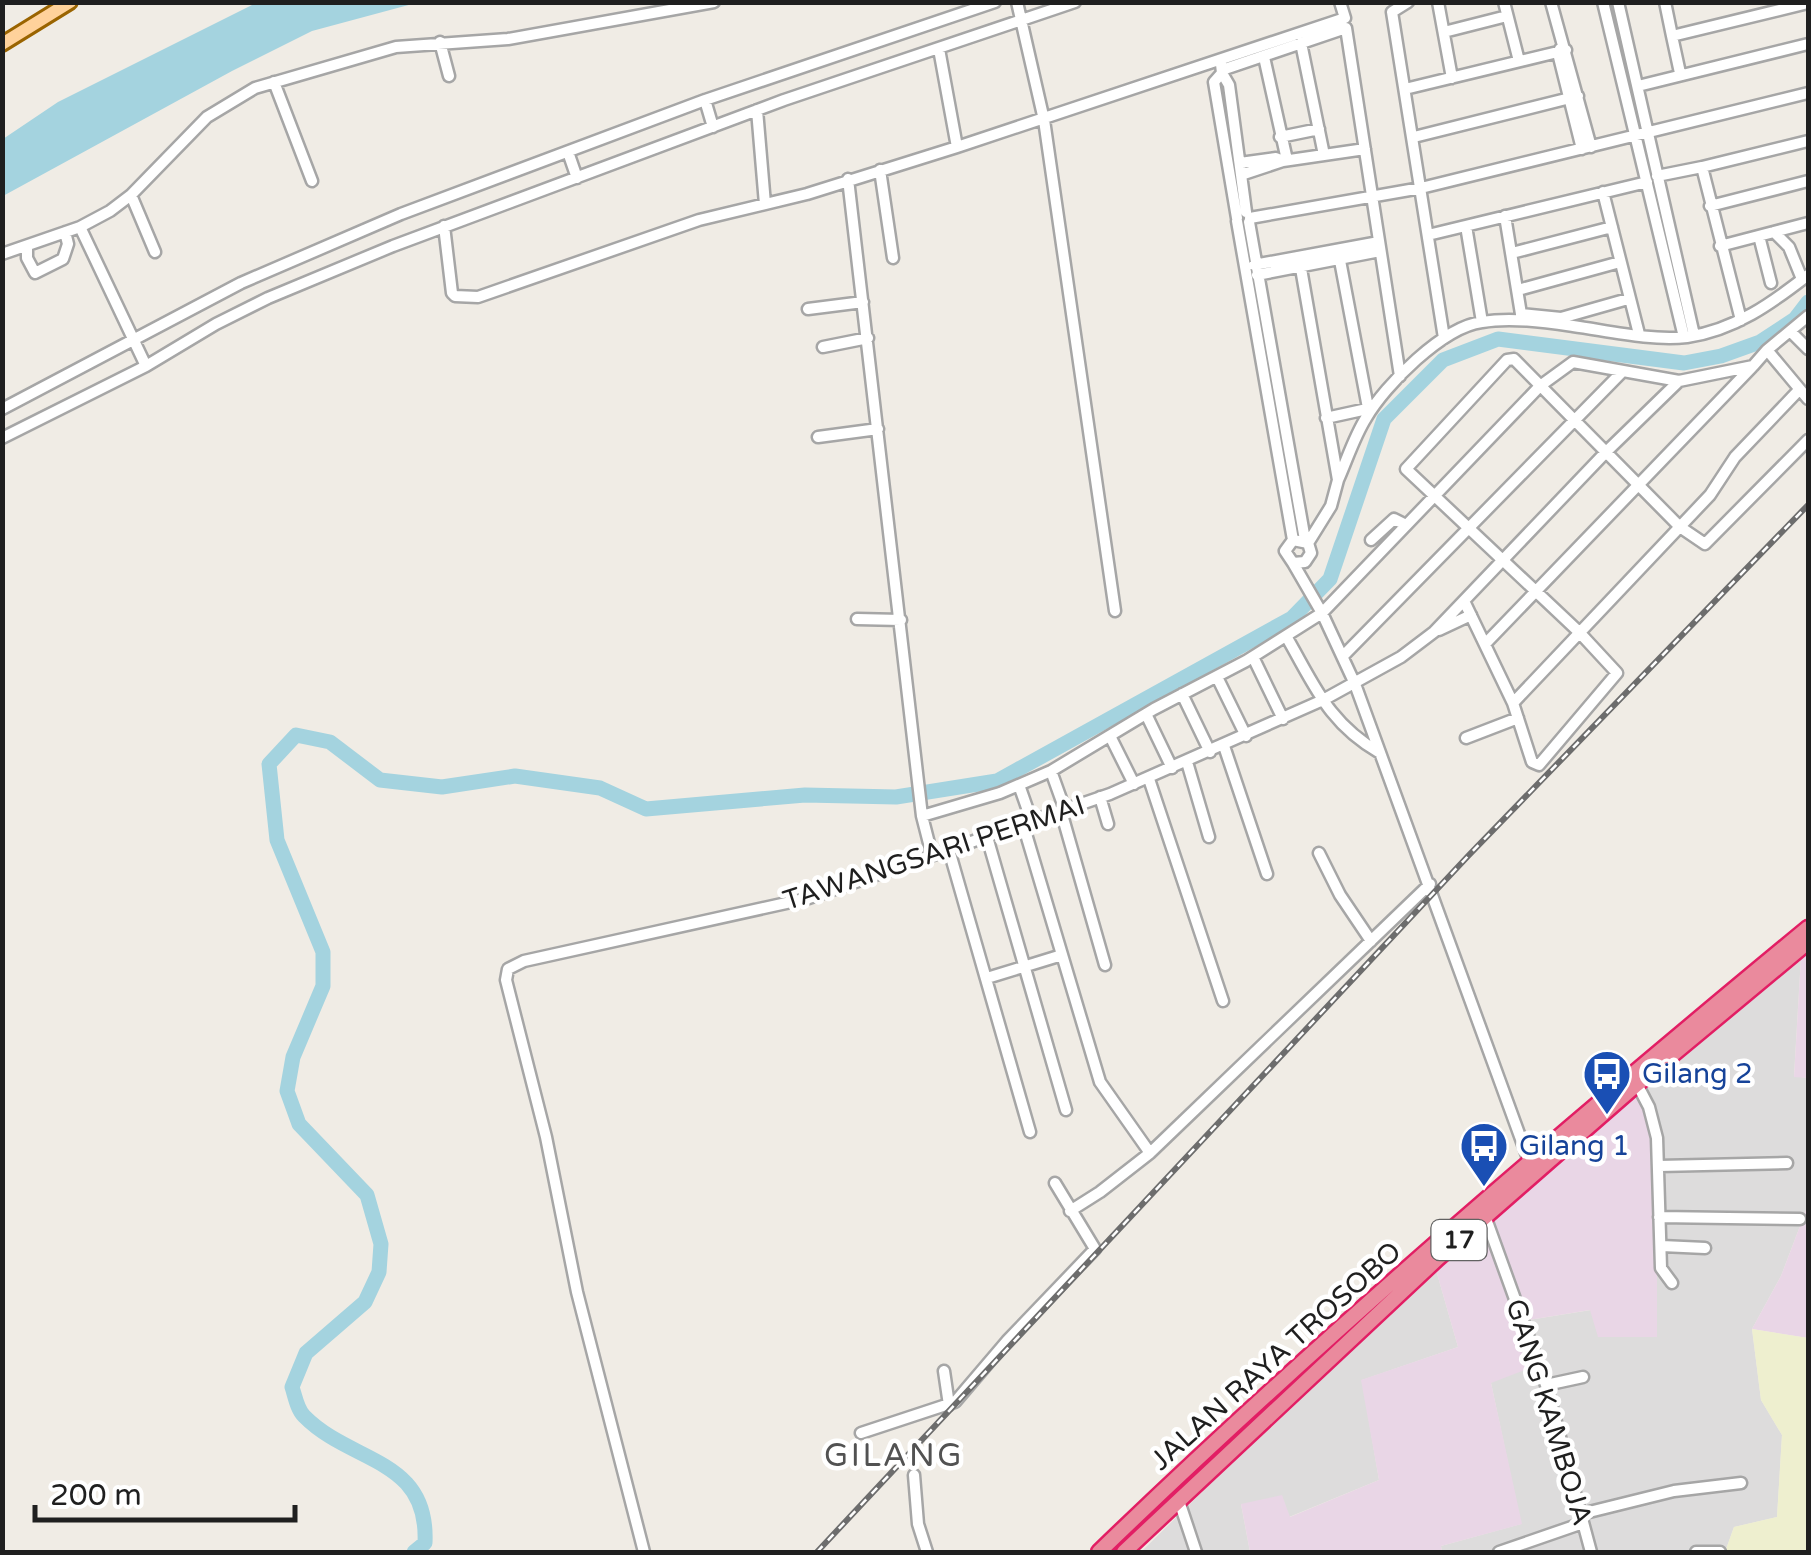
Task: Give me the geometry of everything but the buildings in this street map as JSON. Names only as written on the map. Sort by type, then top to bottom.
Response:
[{"type":"highway","name":"JALAN RAYA TROSOBO","points":[[1099,1552],[1529,1161],[1808,928]]},
{"type":"highway","name":"JALAN RAYA TROSOBO","points":[[1124,1552],[1486,1216],[1808,942]]},
{"type":"highway","points":[[1206,1452],[1220,1463]]},
{"type":"highway","points":[[1190,1467],[1204,1479]]},
{"type":"main road","points":[[2,44],[70,2]]},
{"type":"street","points":[[2,254],[80,227],[132,195],[207,117],[244,92],[384,49],[508,39],[714,2]]},
{"type":"street","points":[[18,429],[6,409],[241,283],[385,223],[706,101],[995,2]]},
{"type":"street","points":[[1017,2],[1044,120],[1115,611]]},
{"type":"street","points":[[2,438],[268,298],[392,244],[783,98],[1074,2]]},
{"type":"street","points":[[1260,330],[1256,270],[1223,144],[1214,82],[1222,68],[1345,18],[1340,2]]},
{"type":"street","points":[[1408,2],[1392,12],[1444,338]]},
{"type":"street","points":[[1438,2],[1452,78]]},
{"type":"street","points":[[1504,2],[1519,61]]},
{"type":"street","points":[[1551,2],[1587,148]]},
{"type":"street","points":[[1603,2],[1642,135],[1689,336]]},
{"type":"street","points":[[1618,2],[1638,86],[1642,135]]},
{"type":"street","points":[[1665,2],[1680,73]]},
{"type":"street","points":[[1672,36],[1808,4]]},
{"type":"street","points":[[1444,32],[1507,16]]},
{"type":"street","points":[[444,226],[452,293],[478,297],[699,220],[848,180],[1346,28],[1400,376]]},
{"type":"street","points":[[440,42],[449,76]]},
{"type":"street","points":[[1301,43],[1324,155]]},
{"type":"street","points":[[1638,86],[1808,44]]},
{"type":"street","points":[[857,49],[862,71]]},
{"type":"street","points":[[939,49],[957,147]]},
{"type":"street","points":[[1405,89],[1562,50]]},
{"type":"street","points":[[1264,56],[1285,160]]},
{"type":"street","points":[[1222,68],[1229,85],[1238,142],[1244,218],[1278,433],[1309,558],[1305,583]]},
{"type":"street","points":[[778,76],[783,98]]},
{"type":"street","points":[[274,82],[312,180]]},
{"type":"street","points":[[1244,218],[1421,188],[1808,94]]},
{"type":"street","points":[[1414,137],[1574,97]]},
{"type":"street","points":[[706,101],[713,124]]},
{"type":"street","points":[[757,110],[765,204]]},
{"type":"street","points":[[1280,136],[1318,129]]},
{"type":"street","points":[[1223,144],[1238,142]]},
{"type":"street","points":[[1428,235],[1808,142]]},
{"type":"street","points":[[1241,168],[1365,149]]},
{"type":"street","points":[[568,153],[576,175]]},
{"type":"street","points":[[1702,167],[1741,320]]},
{"type":"street","points":[[880,170],[893,258]]},
{"type":"street","points":[[848,180],[921,813],[932,855]]},
{"type":"street","points":[[1710,206],[1808,182]]},
{"type":"street","points":[[1603,192],[1639,334]]},
{"type":"street","points":[[132,195],[155,252]]},
{"type":"street","points":[[1506,216],[1522,314],[1556,318],[1628,299]]},
{"type":"street","points":[[385,223],[392,244]]},
{"type":"street","points":[[1720,246],[1802,225]]},
{"type":"street","points":[[1789,247],[1802,225]]},
{"type":"street","points":[[1466,226],[1482,322]]},
{"type":"street","points":[[80,227],[144,363]]},
{"type":"street","points":[[1512,253],[1612,227]]},
{"type":"street","points":[[28,246],[31,268],[36,273],[44,271],[63,259],[68,244],[65,232]]},
{"type":"street","points":[[1529,1161],[1355,684],[1320,610],[1285,552],[1302,541],[1331,506],[1368,411],[1400,376],[1444,338],[1482,322],[1689,336],[1741,320],[1780,298],[1806,277],[1789,247],[1774,232]]},
{"type":"street","points":[[1760,236],[1771,283]]},
{"type":"street","points":[[1256,270],[1380,247]]},
{"type":"street","points":[[1340,254],[1368,411]]},
{"type":"street","points":[[1300,262],[1338,480]]},
{"type":"street","points":[[1518,290],[1620,262]]},
{"type":"street","points":[[808,310],[863,302]]},
{"type":"street","points":[[1486,643],[1766,350],[1808,316]]},
{"type":"street","points":[[1791,332],[1808,349]]},
{"type":"street","points":[[823,347],[868,338]]},
{"type":"street","points":[[1512,703],[1710,495],[1735,458],[1804,394],[1766,350]]},
{"type":"street","points":[[1464,601],[1512,703],[1532,762],[1539,765],[1617,676],[1578,632],[1407,470],[1504,362],[1514,359],[1680,527],[1709,544],[1808,440]]},
{"type":"street","points":[[921,813],[1019,785],[1052,771],[1286,636],[1320,610],[1540,386],[1570,362],[1678,381],[1753,366]]},
{"type":"street","points":[[1343,656],[1621,373]]},
{"type":"street","points":[[1434,632],[1678,381]]},
{"type":"street","points":[[62,382],[72,402]]},
{"type":"street","points":[[1326,418],[1368,411]]},
{"type":"street","points":[[818,437],[878,429]]},
{"type":"street","points":[[1371,540],[1394,519],[1406,525]]},
{"type":"street","points":[[1293,563],[1309,558]]},
{"type":"street","points":[[1434,632],[1472,614]]},
{"type":"street","points":[[857,619],[901,620]]},
{"type":"street","name":"TAWANGSARI PERMAI","points":[[644,1552],[578,1292],[546,1137],[506,980],[508,968],[524,961],[809,898],[1100,797],[1324,700],[1434,632]]},
{"type":"street","points":[[1286,636],[1346,731],[1381,754]]},
{"type":"street","points":[[1252,657],[1283,719]]},
{"type":"street","points":[[1216,676],[1246,736]]},
{"type":"street","points":[[1182,694],[1210,752]]},
{"type":"street","points":[[1146,714],[1172,768]]},
{"type":"street","points":[[1466,738],[1518,718]]},
{"type":"street","points":[[1110,736],[1134,784]]},
{"type":"street","points":[[1224,746],[1267,874]]},
{"type":"street","points":[[1188,762],[1208,837]]},
{"type":"street","points":[[1052,771],[1106,965]]},
{"type":"street","points":[[1149,778],[1224,1001]]},
{"type":"street","points":[[1019,785],[1062,956],[1100,1082],[1150,1153]]},
{"type":"street","points":[[1100,797],[1108,824]]},
{"type":"street","points":[[987,837],[1066,1110]]},
{"type":"street","points":[[949,850],[1030,1132]]},
{"type":"street","points":[[1320,852],[1340,895],[1371,942]]},
{"type":"street","points":[[1070,1211],[1150,1153],[1430,884]]},
{"type":"street","points":[[987,978],[1062,956]]},
{"type":"street","points":[[1637,1084],[1653,1120],[1659,1166],[1661,1268],[1672,1282]]},
{"type":"street","points":[[1659,1166],[1787,1163]]},
{"type":"street","points":[[861,1433],[950,1405],[1095,1249],[1055,1183]]},
{"type":"street","name":"GANG KAMBOJA","points":[[1486,1216],[1546,1386],[1591,1552]]},
{"type":"street","points":[[1660,1217],[1800,1219]]},
{"type":"street","points":[[1662,1246],[1705,1248]]},
{"type":"street","points":[[944,1371],[950,1405]]},
{"type":"street","points":[[1546,1386],[1582,1377]]},
{"type":"street","points":[[914,1475],[918,1524],[927,1552]]},
{"type":"street","points":[[1498,1552],[1582,1518],[1674,1490],[1740,1483]]},
{"type":"street","points":[[1179,1502],[1196,1552]]},
{"type":"street","points":[[1696,1552],[1720,1552]]},
{"type":"shaded area","points":[[1808,951],[1808,1078],[1794,1077],[1801,957]]},
{"type":"shaded area","points":[[1801,957],[1794,1076],[1808,1078],[1808,1205],[1781,1276],[1752,1329],[1761,1400],[1782,1435],[1777,1517],[1734,1527],[1725,1552],[1442,1552],[1441,1546],[1521,1524],[1491,1383],[1516,1322],[1591,1310],[1640,1088]]},
{"type":"shaded area","points":[[1640,1088],[1657,1124],[1657,1337],[1598,1337],[1590,1310],[1516,1322],[1530,1368],[1491,1383],[1522,1524],[1441,1546],[1442,1552],[1250,1552],[1241,1504],[1282,1495],[1290,1517],[1379,1480],[1361,1380],[1458,1347],[1436,1270]]},
{"type":"shaded area","points":[[1808,1205],[1808,1338],[1752,1329],[1781,1276]]},
{"type":"shaded area","points":[[1436,1270],[1458,1347],[1362,1380],[1379,1480],[1289,1517],[1241,1504],[1250,1552],[1141,1552],[1321,1375]]},
{"type":"green space","points":[[1752,1329],[1808,1338],[1807,1552],[1725,1552],[1734,1527],[1777,1517],[1782,1435],[1761,1400]]},
{"type":"water","points":[[258,2],[416,3],[312,31],[3,196],[3,139],[58,102]]},
{"type":"waterway","points":[[414,1552],[425,1543],[423,1515],[414,1494],[384,1465],[323,1432],[304,1416],[292,1387],[306,1353],[365,1302],[379,1272],[381,1244],[367,1195],[299,1124],[287,1091],[293,1057],[323,986],[323,952],[277,840],[269,764],[296,735],[330,742],[380,780],[442,787],[515,776],[600,788],[646,809],[805,795],[896,797],[997,781],[1292,618],[1330,579],[1384,419],[1443,360],[1498,339],[1684,363],[1721,356],[1760,342],[1795,319],[1808,302]]},
{"type":"railway","points":[[817,1552],[1469,855],[1808,505]]},
{"type":"place","name":"Gilang 2","points":[[1607,1116]]},
{"type":"place","name":"Gilang 1","points":[[1484,1188]]},
{"type":"district","name":"GILANG","points":[[894,1456]]}]
